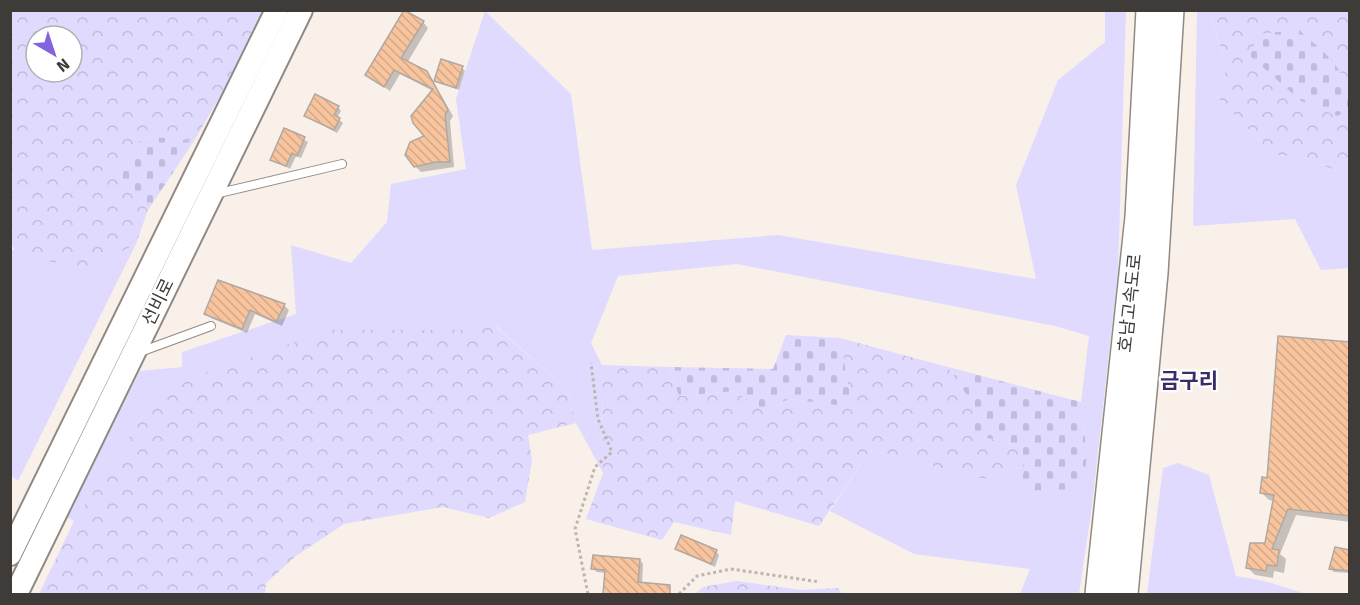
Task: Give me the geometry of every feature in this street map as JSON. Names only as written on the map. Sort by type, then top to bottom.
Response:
[{"type":"highway","name":"호남고속도로","points":[[1099,594],[1139,217],[1150,10]]},
{"type":"highway","name":"호남고속도로","points":[[1124,594],[1154,273],[1170,10]]},
{"type":"main road","name":"선비로","points":[[10,554],[277,10]]},
{"type":"main road","name":"선비로","points":[[16,594],[301,10]]},
{"type":"lane","points":[[210,195],[342,164]]},
{"type":"lane","points":[[133,355],[211,326]]},
{"type":"path","points":[[588,594],[575,529],[595,467],[612,452],[598,420],[591,363]]},
{"type":"path","points":[[679,594],[697,576],[731,569],[820,582]]},
{"type":"green space","points":[[1211,10],[1349,11],[1349,176],[1303,157],[1274,155],[1211,91],[1228,69],[1210,15]]},
{"type":"green space","points":[[11,11],[262,11],[222,93],[194,141],[144,136],[117,174],[148,210],[136,244],[91,268],[20,257],[11,244]]},
{"type":"green space","points":[[485,11],[571,94],[592,250],[778,235],[1036,279],[1016,185],[1058,80],[1105,42],[1105,11],[1126,11],[1118,271],[1092,506],[1079,594],[1020,594],[1030,569],[914,554],[830,511],[870,450],[984,479],[1025,466],[1020,491],[1087,457],[1081,402],[1089,336],[1055,326],[737,264],[618,276],[591,343],[602,365],[603,473],[576,423],[568,391],[496,326],[162,387],[74,521],[65,516],[140,371],[182,367],[182,352],[296,314],[291,245],[351,263],[387,222],[391,184],[466,169],[456,99]]},
{"type":"green space","points":[[1197,11],[1211,11],[1210,16],[1228,69],[1211,91],[1274,155],[1303,157],[1349,176],[1349,268],[1321,270],[1295,219],[1193,226]]},
{"type":"green space","points":[[1299,30],[1335,64],[1346,84],[1349,110],[1337,116],[1301,101],[1250,56],[1258,34]]},
{"type":"green space","points":[[144,136],[194,141],[148,210],[117,174]]},
{"type":"green space","points":[[136,244],[18,481],[10,475],[10,251],[15,249],[91,268]]},
{"type":"green space","points":[[495,326],[568,391],[576,423],[528,435],[532,460],[525,502],[489,518],[443,507],[344,524],[296,556],[266,583],[265,594],[39,594],[74,521],[162,387],[331,330],[472,330]]},
{"type":"green space","points":[[786,335],[840,338],[852,407],[789,399],[764,411],[735,391],[679,396],[669,367],[773,369]]},
{"type":"green space","points":[[840,338],[948,367],[974,406],[972,434],[1019,446],[1025,466],[984,479],[870,450],[819,526],[735,501],[731,535],[674,522],[662,540],[586,519],[603,473],[602,365],[669,367],[679,396],[735,391],[764,411],[789,399],[851,406]]},
{"type":"green space","points":[[948,367],[1081,402],[1087,457],[1082,489],[1019,491],[1025,466],[1019,446],[972,434],[974,406]]},
{"type":"green space","points":[[1178,463],[1209,475],[1236,576],[1265,581],[1306,594],[1147,594],[1163,468]]},
{"type":"green space","points":[[737,581],[801,590],[838,588],[842,594],[695,594],[703,587]]},
{"type":"building","points":[[404,10],[424,21],[401,58],[427,71],[448,110],[445,115],[450,162],[436,162],[414,167],[405,155],[410,142],[424,136],[413,123],[411,116],[433,89],[394,70],[384,87],[365,75]]},
{"type":"building","points":[[441,59],[463,66],[456,88],[434,81]]},
{"type":"building","points":[[315,94],[339,106],[334,115],[340,118],[334,130],[304,116]]},
{"type":"building","points":[[284,128],[305,137],[297,156],[292,153],[286,166],[270,160]]},
{"type":"building","points":[[218,280],[285,304],[276,322],[250,310],[242,329],[204,314]]},
{"type":"building","points":[[1278,336],[1350,342],[1350,516],[1288,509],[1272,549],[1279,550],[1277,566],[1267,565],[1266,571],[1246,568],[1250,543],[1265,543],[1274,495],[1260,493],[1262,477],[1267,478]]},
{"type":"building","points":[[681,535],[717,550],[711,564],[675,549]]},
{"type":"building","points":[[1335,547],[1350,550],[1350,571],[1329,569]]},
{"type":"building","points":[[593,555],[640,559],[638,582],[670,585],[670,594],[603,594],[605,570],[591,569]]},
{"type":"district","name":"금구리","points":[[1189,381]]}]
